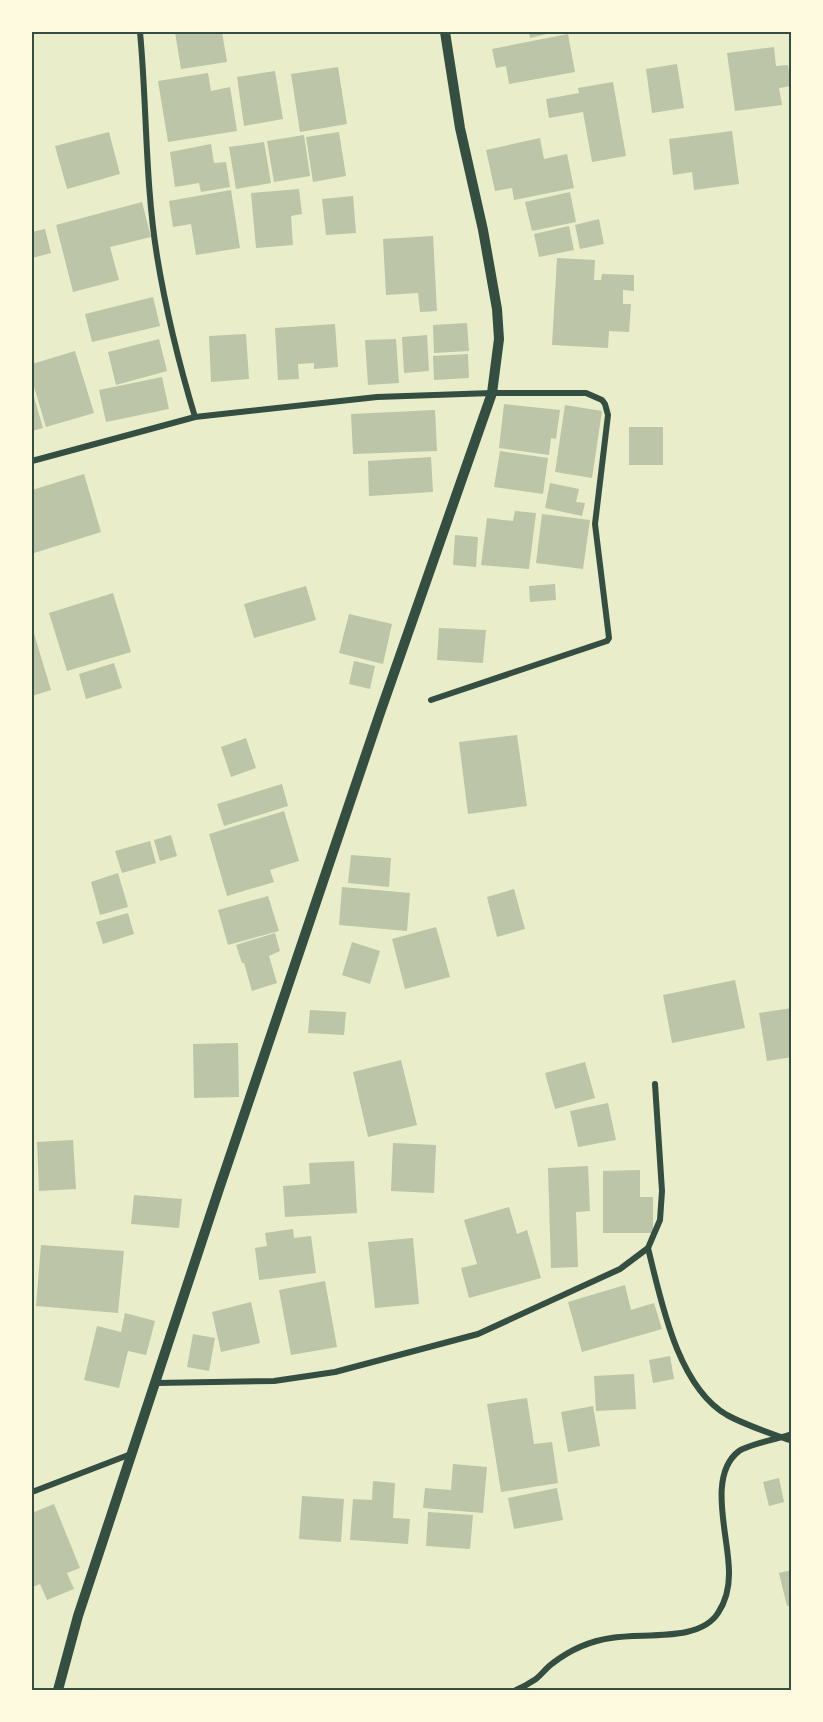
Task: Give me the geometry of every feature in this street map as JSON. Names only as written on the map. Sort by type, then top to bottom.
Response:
[{"type":"street","points":[[140,32],[148,171],[157,255],[177,357],[195,417]]},
{"type":"street","points":[[58,1690],[78,1616],[222,1181],[380,713],[492,393],[499,339],[497,309],[483,230],[460,128],[444,32]]},
{"type":"street","points":[[32,461],[195,417],[377,397],[586,393],[602,400],[608,415],[595,524],[609,638],[607,641],[431,700]]},
{"type":"street","points":[[156,1383],[274,1381],[335,1372],[478,1334],[620,1269],[648,1248],[660,1220],[662,1191],[655,1084]]},
{"type":"street","points":[[648,1248],[664,1312],[682,1363],[706,1397],[726,1414],[792,1441]]},
{"type":"street","points":[[516,1690],[534,1680],[552,1663],[591,1642],[611,1637],[684,1633],[702,1627],[717,1615],[727,1594],[729,1572],[722,1499],[723,1477],[729,1462],[740,1450],[792,1434]]},
{"type":"street","points":[[32,1492],[131,1454]]},
{"type":"building","points":[[175,32],[222,32],[227,62],[181,69]]},
{"type":"building","points":[[529,32],[555,32],[530,38]]},
{"type":"building","points":[[568,34],[575,72],[509,84],[506,66],[496,68],[492,49]]},
{"type":"building","points":[[774,47],[776,66],[788,65],[791,86],[779,88],[782,105],[735,111],[727,53]]},
{"type":"building","points":[[677,64],[684,108],[652,113],[646,69]]},
{"type":"building","points":[[338,67],[347,124],[300,132],[291,74]]},
{"type":"building","points":[[275,71],[283,119],[244,126],[237,77]]},
{"type":"building","points":[[208,73],[211,91],[230,87],[237,131],[168,142],[158,81]]},
{"type":"building","points":[[613,82],[626,156],[592,162],[583,112],[549,118],[546,99],[579,93],[578,88]]},
{"type":"building","points":[[732,131],[739,184],[694,190],[692,172],[673,175],[669,139]]},
{"type":"building","points":[[109,132],[120,174],[67,189],[55,146]]},
{"type":"building","points":[[339,132],[346,176],[313,182],[306,137]]},
{"type":"building","points":[[304,135],[310,176],[274,182],[267,141]]},
{"type":"building","points":[[540,138],[544,159],[567,154],[574,188],[514,200],[512,188],[495,191],[486,150]]},
{"type":"building","points":[[264,142],[271,183],[236,189],[229,147]]},
{"type":"building","points":[[211,144],[214,163],[226,162],[230,187],[201,192],[199,183],[175,187],[170,152]]},
{"type":"building","points":[[299,189],[302,214],[291,216],[293,245],[256,248],[251,193]]},
{"type":"building","points":[[231,190],[240,248],[196,255],[191,224],[173,227],[169,201]]},
{"type":"building","points":[[570,192],[576,222],[532,231],[525,202]]},
{"type":"building","points":[[353,196],[356,233],[326,235],[322,199]]},
{"type":"building","points":[[142,202],[151,237],[110,247],[119,280],[73,292],[56,225]]},
{"type":"building","points":[[599,219],[604,244],[580,249],[575,225]]},
{"type":"building","points":[[569,226],[574,250],[539,257],[534,234]]},
{"type":"building","points":[[45,229],[51,253],[32,258],[32,232]]},
{"type":"building","points":[[433,236],[437,311],[420,312],[418,293],[386,295],[383,239]]},
{"type":"building","points":[[557,258],[595,260],[594,280],[601,280],[602,274],[634,275],[634,291],[623,290],[623,304],[631,304],[629,332],[609,331],[608,348],[552,345]]},
{"type":"building","points":[[153,297],[160,326],[92,342],[85,314]]},
{"type":"building","points":[[467,323],[469,351],[434,353],[433,325]]},
{"type":"building","points":[[335,324],[338,367],[314,369],[314,363],[298,364],[299,379],[278,380],[275,328]]},
{"type":"building","points":[[246,334],[249,379],[211,382],[209,336]]},
{"type":"building","points":[[427,335],[429,371],[404,373],[402,337]]},
{"type":"building","points":[[159,339],[167,371],[116,385],[108,352]]},
{"type":"building","points":[[396,339],[399,383],[368,385],[365,340]]},
{"type":"building","points":[[75,351],[94,413],[46,427],[32,380],[32,364]]},
{"type":"building","points":[[468,354],[469,378],[434,380],[433,356]]},
{"type":"building","points":[[162,377],[169,409],[106,422],[99,390]]},
{"type":"building","points":[[34,397],[43,428],[32,431],[32,398]]},
{"type":"building","points":[[504,404],[560,410],[556,439],[551,438],[549,455],[499,448]]},
{"type":"building","points":[[565,405],[602,411],[592,478],[555,472]]},
{"type":"building","points":[[435,410],[437,451],[353,454],[351,414]]},
{"type":"building","points":[[629,427],[663,427],[663,465],[629,465]]},
{"type":"building","points":[[500,451],[548,458],[543,494],[494,487]]},
{"type":"building","points":[[431,457],[433,492],[369,496],[368,461]]},
{"type":"building","points":[[84,474],[101,532],[34,553],[32,490]]},
{"type":"building","points":[[550,483],[579,489],[576,502],[585,503],[582,516],[545,508]]},
{"type":"building","points":[[515,511],[536,513],[529,569],[481,565],[487,518],[513,521]]},
{"type":"building","points":[[542,514],[590,520],[583,569],[536,563]]},
{"type":"building","points":[[455,535],[478,537],[476,567],[453,565]]},
{"type":"building","points":[[555,584],[556,600],[530,602],[529,586]]},
{"type":"building","points":[[306,586],[316,620],[254,638],[244,604]]},
{"type":"building","points":[[113,593],[131,652],[67,671],[49,613]]},
{"type":"building","points":[[349,614],[392,624],[383,664],[339,653]]},
{"type":"building","points":[[32,627],[51,690],[32,696]]},
{"type":"building","points":[[439,628],[486,630],[483,663],[437,660]]},
{"type":"building","points":[[354,661],[375,666],[370,689],[349,684]]},
{"type":"building","points":[[114,663],[122,688],[86,699],[79,674]]},
{"type":"building","points":[[517,735],[527,806],[468,814],[459,742]]},
{"type":"building","points":[[246,738],[256,768],[231,777],[221,747]]},
{"type":"building","points":[[282,784],[288,806],[224,826],[217,804]]},
{"type":"building","points":[[284,811],[299,861],[270,870],[274,882],[227,896],[209,834]]},
{"type":"building","points":[[171,835],[177,856],[160,861],[154,840]]},
{"type":"building","points":[[150,841],[156,863],[122,873],[115,851]]},
{"type":"building","points":[[351,855],[391,858],[389,887],[348,883]]},
{"type":"building","points":[[118,873],[128,907],[100,915],[91,882]]},
{"type":"building","points":[[342,887],[410,893],[407,931],[339,925]]},
{"type":"building","points":[[514,889],[525,929],[497,937],[487,897]]},
{"type":"building","points":[[268,896],[279,931],[228,945],[218,910]]},
{"type":"building","points":[[128,913],[134,934],[103,944],[96,922]]},
{"type":"building","points":[[436,927],[450,977],[405,989],[392,939]]},
{"type":"building","points":[[275,933],[280,951],[269,956],[277,983],[252,991],[236,945]]},
{"type":"building","points":[[352,942],[380,951],[370,984],[342,975]]},
{"type":"building","points":[[735,980],[745,1028],[672,1043],[663,995]]},
{"type":"building","points":[[792,1008],[792,1057],[767,1061],[759,1013]]},
{"type":"building","points":[[310,1010],[346,1012],[344,1035],[308,1033]]},
{"type":"building","points":[[238,1043],[239,1097],[194,1098],[193,1044]]},
{"type":"building","points":[[401,1060],[417,1125],[368,1137],[353,1072]]},
{"type":"building","points":[[585,1062],[595,1098],[555,1109],[545,1073]]},
{"type":"building","points":[[608,1103],[616,1140],[578,1147],[570,1111]]},
{"type":"building","points":[[73,1140],[76,1189],[39,1191],[37,1142]]},
{"type":"building","points":[[393,1143],[436,1145],[434,1193],[391,1191]]},
{"type":"building","points":[[354,1161],[357,1213],[285,1217],[283,1186],[310,1184],[309,1163]]},
{"type":"building","points":[[588,1166],[590,1211],[576,1212],[578,1267],[551,1268],[548,1168]]},
{"type":"building","points":[[640,1170],[640,1197],[653,1197],[653,1233],[603,1233],[603,1171]]},
{"type":"building","points":[[134,1195],[182,1199],[179,1228],[131,1224]]},
{"type":"building","points":[[509,1207],[517,1234],[527,1230],[541,1278],[469,1298],[461,1268],[477,1264],[464,1220]]},
{"type":"building","points":[[293,1229],[294,1238],[311,1236],[316,1273],[259,1280],[255,1248],[267,1246],[265,1233]]},
{"type":"building","points":[[413,1238],[419,1304],[375,1308],[368,1242]]},
{"type":"building","points":[[41,1245],[124,1251],[118,1313],[36,1306]]},
{"type":"building","points":[[325,1281],[337,1347],[291,1355],[279,1290]]},
{"type":"building","points":[[625,1285],[631,1310],[654,1303],[662,1329],[582,1352],[568,1302]]},
{"type":"building","points":[[251,1302],[260,1343],[221,1352],[212,1312]]},
{"type":"building","points":[[125,1313],[155,1321],[146,1355],[128,1351],[119,1388],[84,1380],[97,1326],[121,1332]]},
{"type":"building","points":[[193,1334],[215,1338],[209,1371],[187,1367]]},
{"type":"building","points":[[670,1356],[674,1379],[653,1383],[649,1360]]},
{"type":"building","points":[[634,1374],[636,1409],[596,1411],[594,1376]]},
{"type":"building","points":[[527,1398],[534,1444],[552,1442],[558,1483],[501,1492],[487,1404]]},
{"type":"building","points":[[593,1406],[600,1446],[568,1452],[561,1412]]},
{"type":"building","points":[[453,1464],[487,1467],[483,1513],[423,1508],[425,1488],[451,1490]]},
{"type":"building","points":[[779,1478],[784,1502],[769,1506],[763,1482]]},
{"type":"building","points":[[373,1481],[395,1483],[393,1518],[410,1519],[408,1544],[350,1540],[353,1499],[372,1500]]},
{"type":"building","points":[[557,1488],[563,1520],[514,1529],[508,1498]]},
{"type":"building","points":[[302,1496],[344,1499],[341,1542],[299,1539]]},
{"type":"building","points":[[54,1504],[80,1568],[67,1573],[74,1589],[47,1600],[40,1584],[32,1587],[32,1513]]},
{"type":"building","points":[[428,1512],[473,1515],[470,1549],[426,1546]]},
{"type":"building","points":[[792,1570],[792,1605],[787,1606],[779,1573]]}]
